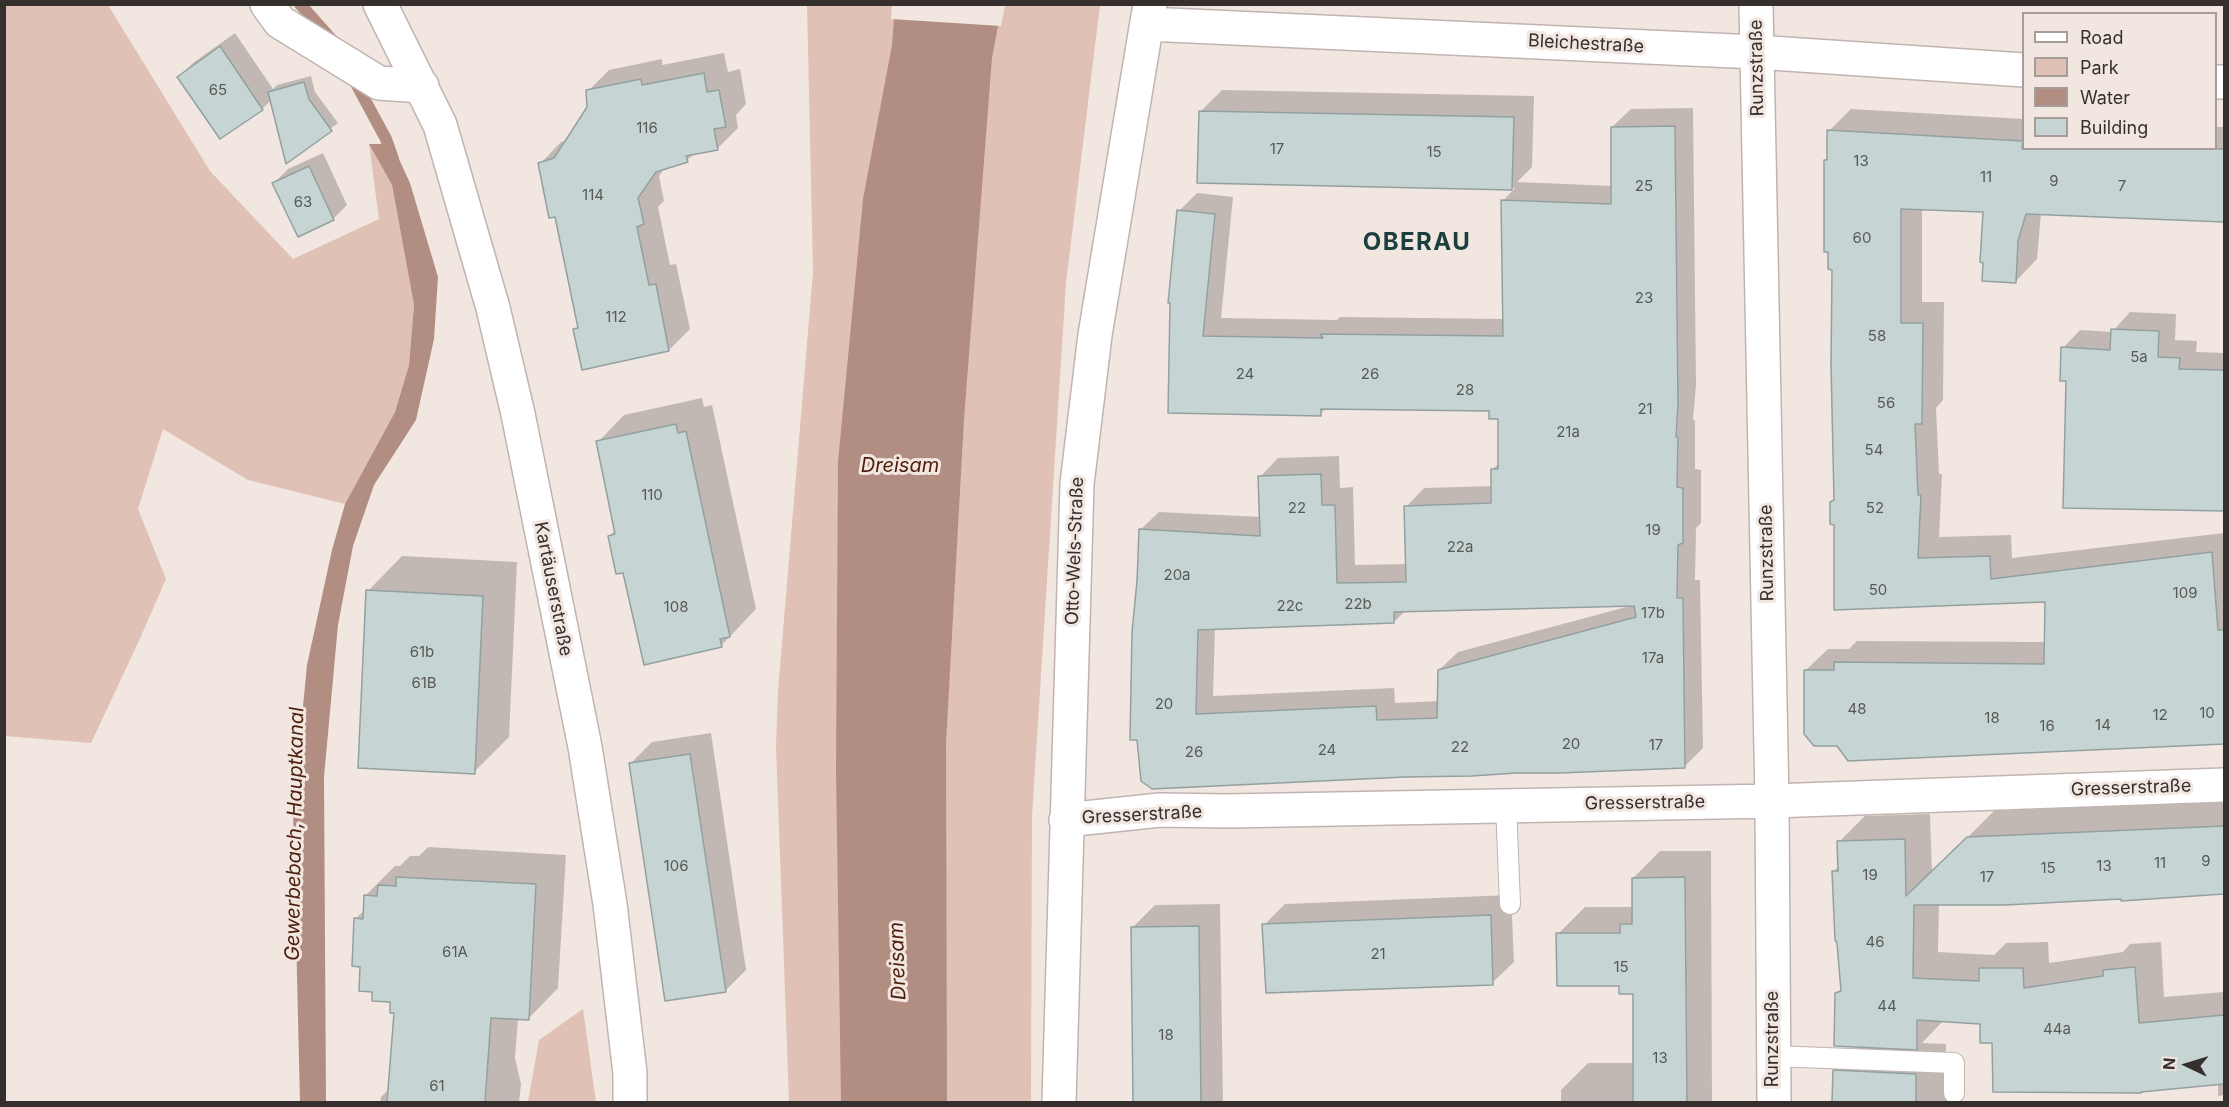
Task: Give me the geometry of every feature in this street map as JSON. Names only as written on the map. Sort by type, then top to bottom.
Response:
[{"type":"street","name":"Kartäuserstraße","points":[[380,4],[440,125],[493,308],[518,414],[585,747],[610,904],[630,1073],[630,1102]]},
{"type":"street","name":"Runzstraße","points":[[1756,4],[1772,801],[1774,1102]]},
{"type":"street","points":[[274,13],[379,83],[422,86]]},
{"type":"street","name":"Bleichestraße","points":[[1149,14],[2022,70]]},
{"type":"street","name":"Otto-Wels-Straße","points":[[1059,1102],[1079,461],[1095,335],[1149,14]]},
{"type":"street","name":"Gresserstraße","points":[[1066,820],[1160,810],[1227,811],[1772,801],[2224,785]]},
{"type":"lane","points":[[1506,805],[1510,904]]},
{"type":"lane","points":[[1773,1056],[1954,1063],[1954,1093]]},
{"type":"green space","points":[[4,5],[108,5],[210,171],[293,259],[379,219],[369,144],[392,185],[414,305],[409,365],[395,412],[345,504],[248,480],[163,429],[138,509],[166,579],[91,743],[5,736]]},
{"type":"green space","points":[[807,5],[1100,5],[1066,283],[1032,816],[1031,1102],[789,1102],[776,746],[778,691],[813,272]]},
{"type":"green space","points":[[583,1009],[596,1102],[528,1102],[539,1040]]},
{"type":"water","name":"Dreisam","points":[[895,5],[1002,5],[992,58],[964,419],[946,743],[947,1102],[841,1102],[836,770],[838,462],[863,199],[892,45]]},
{"type":"water","points":[[369,144],[392,144],[410,183],[438,277],[434,339],[416,420],[374,485],[353,546],[338,625],[324,777],[326,1102],[300,1102],[293,809],[307,665],[332,550],[345,504],[395,412],[409,365],[414,305],[392,185]]},
{"type":"pier","points":[[892,4],[1005,5],[1001,26],[891,19]]},
{"type":"building","points":[[220,46],[263,110],[220,139],[177,77]]},
{"type":"building","points":[[704,73],[707,92],[719,90],[726,127],[714,129],[718,150],[686,156],[688,162],[656,172],[638,198],[644,224],[637,227],[649,285],[656,284],[669,351],[582,370],[573,329],[578,328],[555,217],[549,218],[538,163],[554,158],[587,107],[586,90],[641,79],[642,85]]},
{"type":"building","points":[[304,82],[309,99],[332,131],[286,164],[268,92]]},
{"type":"building","points":[[1199,111],[1514,117],[1512,190],[1197,183]]},
{"type":"building","points":[[1675,126],[1677,487],[1683,488],[1683,543],[1678,545],[1677,598],[1683,598],[1685,768],[1405,777],[1152,789],[1141,781],[1137,740],[1130,740],[1132,632],[1139,529],[1260,536],[1258,476],[1321,474],[1322,505],[1335,505],[1337,583],[1406,582],[1404,506],[1491,503],[1491,469],[1498,469],[1498,419],[1489,419],[1489,411],[1321,409],[1321,416],[1168,413],[1170,303],[1168,303],[1177,210],[1215,214],[1203,336],[1323,338],[1320,334],[1503,336],[1501,200],[1611,204],[1611,127]],"holes":[[[1634,606],[1636,617],[1438,670],[1437,718],[1377,720],[1376,706],[1196,714],[1198,630],[1394,623],[1394,612]]]},
{"type":"building","points":[[1827,130],[2022,141],[2022,150],[2224,149],[2224,222],[2026,214],[2018,241],[2016,283],[1982,281],[1983,263],[1980,262],[1983,212],[1901,209],[1901,323],[1923,323],[1922,424],[1915,424],[1918,495],[1921,495],[1918,558],[1990,556],[1991,579],[2212,552],[2218,630],[2224,630],[2224,744],[1848,761],[1837,746],[1814,746],[1804,734],[1804,670],[1834,670],[1834,662],[2044,664],[2045,602],[1834,610],[1834,525],[1830,524],[1830,502],[1834,500],[1831,364],[1832,270],[1828,269],[1828,252],[1824,252],[1824,160],[1827,160]]},
{"type":"building","points":[[309,166],[334,220],[298,237],[272,183]]},
{"type":"building","points":[[2111,329],[2159,331],[2158,357],[2180,358],[2179,369],[2224,370],[2224,511],[2063,508],[2066,381],[2060,381],[2061,347],[2110,350]]},
{"type":"building","points":[[676,424],[678,433],[686,431],[730,637],[720,639],[722,647],[644,665],[623,573],[616,574],[608,536],[615,534],[596,441]]},
{"type":"building","points":[[366,590],[483,596],[475,774],[358,768]]},
{"type":"building","points":[[690,754],[726,992],[665,1001],[629,763]]},
{"type":"building","points":[[2224,826],[2224,894],[2121,901],[2121,899],[2005,905],[1914,905],[1913,978],[1979,981],[1979,968],[2023,968],[2024,988],[2103,976],[2103,970],[2135,967],[2139,1023],[2224,1015],[2224,1084],[2141,1093],[1993,1092],[1992,1043],[1980,1043],[1980,1024],[1917,1020],[1917,1050],[1834,1046],[1835,993],[1841,991],[1835,940],[1832,871],[1838,871],[1837,841],[1905,839],[1906,896],[1967,837]]},
{"type":"building","points":[[396,877],[536,884],[529,1020],[491,1018],[485,1102],[387,1102],[394,1013],[390,1013],[390,1002],[372,1001],[372,992],[359,991],[360,967],[352,966],[354,918],[363,919],[364,895],[377,896],[378,885],[396,886]]},
{"type":"building","points":[[1685,877],[1687,1102],[1633,1102],[1633,994],[1619,994],[1619,986],[1557,986],[1556,933],[1620,933],[1620,924],[1632,924],[1632,878]]},
{"type":"building","points":[[1491,915],[1493,985],[1266,993],[1262,924]]},
{"type":"building","points":[[1199,926],[1201,1102],[1133,1102],[1131,927]]},
{"type":"building","points":[[1833,1070],[1916,1074],[1916,1102],[1832,1102]]},
{"type":"waterway","name":"Gewerbebach, Hauptkanal","points":[[300,4],[331,39]]},
{"type":"waterway","name":"Gewerbebach, Hauptkanal","points":[[353,78],[386,139],[393,159]]},
{"type":"district","name":"OBERAU","points":[[1417,243]]}]
